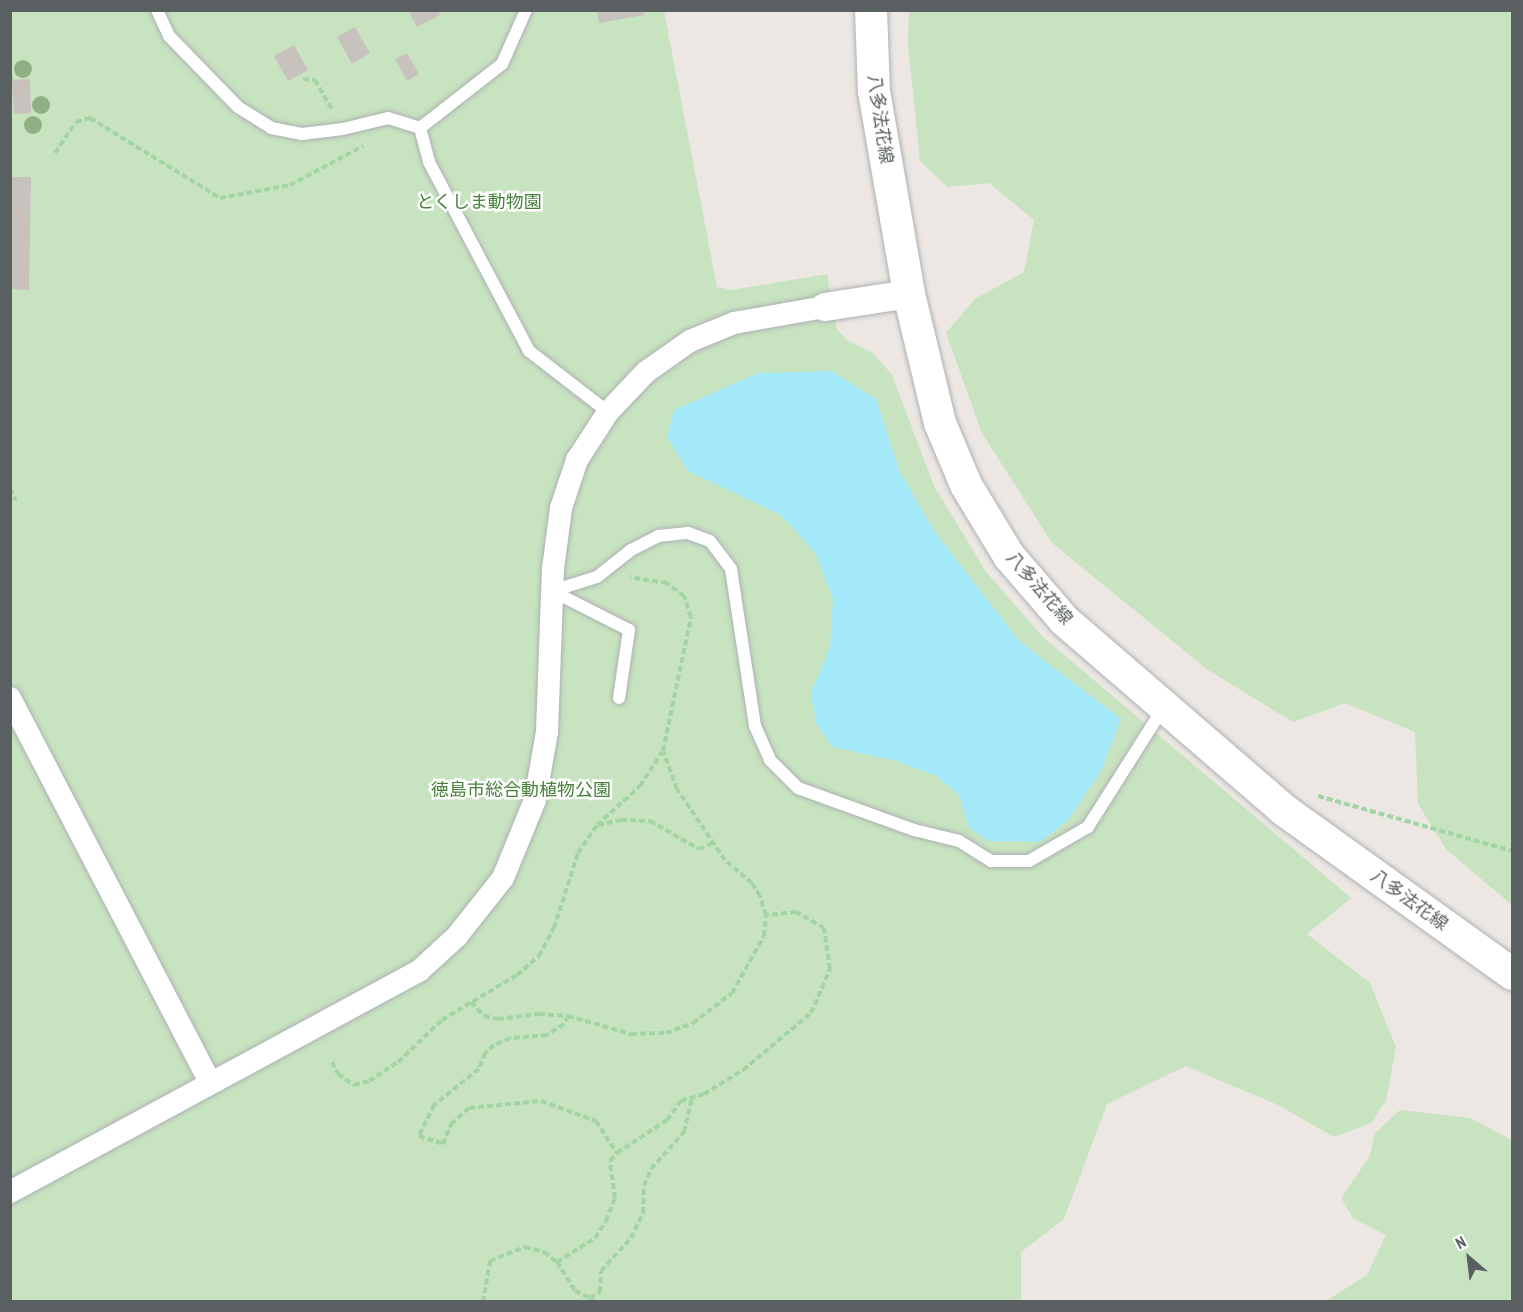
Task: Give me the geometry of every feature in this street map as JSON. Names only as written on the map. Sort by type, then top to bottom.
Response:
[{"type":"main road","name":"八多法花線","points":[[871,10],[874,91],[909,294],[940,423],[966,485],[1009,556],[1064,620],[1284,810],[1512,974]]},
{"type":"street","points":[[10,1192],[419,971],[458,936],[503,878],[536,800],[547,732],[552,591],[561,508],[577,460],[608,412],[646,372],[690,341],[734,323],[909,294]]},
{"type":"street","points":[[10,698],[210,1082]]},
{"type":"lane","points":[[157,10],[169,36],[197,69],[238,107],[271,128],[302,134],[343,129],[388,118],[420,128]]},
{"type":"lane","points":[[420,128],[502,64],[526,10]]},
{"type":"lane","points":[[420,128],[429,162],[530,351],[608,412]]},
{"type":"lane","points":[[552,591],[597,577],[615,566],[631,550],[658,536],[688,533],[710,541],[731,569],[755,726],[770,760],[798,788],[914,830],[959,841],[991,861],[1029,861],[1088,827],[1164,706]]},
{"type":"lane","points":[[552,591],[629,630],[619,698]]},
{"type":"path","points":[[303,79],[315,80],[343,129]]},
{"type":"path","points":[[55,153],[76,122],[90,118],[220,198],[290,185],[405,123]]},
{"type":"path","points":[[10,489],[16,501]]},
{"type":"path","points":[[332,1062],[338,1074],[354,1085],[369,1082],[398,1062],[442,1020],[517,975],[539,956],[554,928],[578,853],[597,825],[640,786],[663,751],[691,617],[684,596],[667,583],[626,576],[615,566]]},
{"type":"path","points":[[471,1002],[484,1016],[498,1019],[539,1014],[568,1016],[631,1034],[666,1033],[693,1023],[732,993],[764,936],[766,915],[752,883],[725,860],[677,789],[663,751]]},
{"type":"path","points":[[1284,810],[1309,794],[1512,851]]},
{"type":"path","points":[[597,825],[621,820],[650,821],[699,849],[714,843]]},
{"type":"path","points":[[557,1262],[596,1238],[606,1221],[615,1198],[610,1161],[617,1153],[667,1120],[681,1101],[692,1098],[743,1070],[811,1013],[823,991],[830,969],[824,928],[796,912],[766,915]]},
{"type":"path","points":[[568,1016],[564,1024],[547,1035],[510,1038],[494,1045],[485,1053],[479,1069],[434,1105],[419,1136],[442,1144],[451,1124],[469,1108],[541,1101],[579,1112],[596,1121],[617,1153]]},
{"type":"path","points":[[590,1298],[600,1292],[601,1271],[631,1238],[642,1214],[651,1169],[684,1132],[692,1098]]},
{"type":"path","points":[[483,1302],[490,1261],[506,1252],[525,1247],[544,1252],[557,1262],[575,1291],[594,1302]]},
{"type":"green space","name":"徳島市総合動植物公園","points":[[10,11],[664,11],[717,287],[732,290],[827,274],[837,329],[847,340],[873,353],[892,375],[934,486],[986,572],[1043,637],[1351,898],[1307,934],[1370,983],[1396,1047],[1386,1100],[1371,1123],[1334,1137],[1278,1105],[1186,1066],[1107,1104],[1064,1219],[1021,1252],[1021,1301],[11,1301]]},
{"type":"green space","points":[[909,11],[1512,11],[1512,905],[1446,849],[1418,804],[1415,732],[1345,703],[1293,722],[1208,670],[1052,543],[982,433],[946,333],[975,299],[1024,272],[1034,220],[989,183],[947,187],[920,161],[908,44]]},
{"type":"green space","points":[[1400,1110],[1470,1118],[1512,1140],[1512,1301],[1326,1301],[1367,1275],[1386,1235],[1353,1218],[1341,1198],[1370,1156],[1374,1134]]},
{"type":"water","points":[[831,371],[876,399],[900,472],[934,531],[1020,642],[1121,719],[1101,771],[1068,820],[1040,842],[988,841],[969,828],[959,795],[936,776],[897,761],[832,747],[816,723],[811,693],[830,647],[833,599],[815,553],[781,515],[688,471],[667,437],[674,410],[758,373]]},
{"type":"building","points":[[408,10],[438,10],[440,15],[417,27]]},
{"type":"building","points":[[597,10],[643,10],[644,15],[599,23]]},
{"type":"building","points":[[355,27],[370,53],[352,64],[337,37]]},
{"type":"building","points":[[294,45],[308,70],[288,81],[274,56]]},
{"type":"building","points":[[407,53],[419,74],[407,81],[395,59]]},
{"type":"building","points":[[10,64],[13,80],[30,79],[31,113],[14,114]]},
{"type":"building","points":[[10,177],[31,177],[29,290],[10,289]]},
{"type":"park label","name":"とくしま動物園","points":[[479,202]]}]
